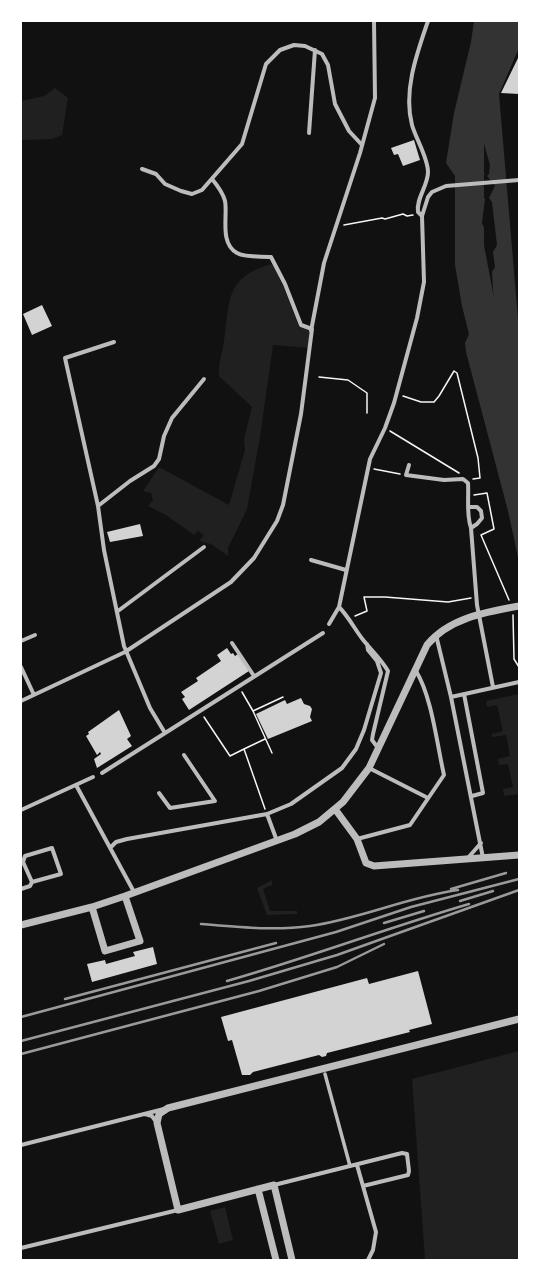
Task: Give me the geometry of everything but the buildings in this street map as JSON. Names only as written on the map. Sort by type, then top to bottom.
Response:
[{"type":"street","points":[[21,701],[125,652],[231,582],[247,567],[267,540],[278,520],[286,493],[302,406],[311,334],[324,263],[362,145],[375,98],[374,21]]},
{"type":"street","points":[[422,216],[418,212],[417,205],[426,184],[428,170],[412,124],[411,80],[418,49],[428,21]]},
{"type":"street","points":[[142,170],[156,174],[165,184],[192,194],[202,190],[242,144],[266,64],[280,50],[294,45],[305,46],[322,54],[328,65],[336,104],[339,111],[349,131],[362,145]]},
{"type":"street","points":[[309,133],[315,50]]},
{"type":"street","points":[[212,179],[225,201],[224,219],[230,246],[236,253],[245,256],[271,257],[285,284],[300,325],[312,329],[311,334]]},
{"type":"street","points":[[329,624],[339,607],[370,459],[385,428],[397,393],[418,318],[424,282],[422,216],[428,197],[432,192],[446,186],[519,180]]},
{"type":"street","points":[[114,342],[65,358],[98,506],[104,550],[118,611],[125,652],[150,708],[169,733]]},
{"type":"street","points":[[98,506],[130,481],[154,466],[159,459],[164,436],[172,418],[204,379]]},
{"type":"street","points":[[409,465],[406,475],[444,480],[463,479],[468,483],[470,507],[468,514],[471,528],[476,596],[493,687]]},
{"type":"street","points":[[470,507],[476,507],[481,511],[482,518],[471,528]]},
{"type":"street","points":[[118,611],[204,547]]},
{"type":"street","points":[[311,560],[346,570]]},
{"type":"street","points":[[339,607],[379,656],[388,671],[372,740],[378,748]]},
{"type":"street","points":[[21,925],[92,907],[125,896],[277,841],[319,822],[343,802],[369,768],[416,672],[427,645],[436,635],[454,623],[473,616],[515,607]]},
{"type":"street","points":[[102,773],[169,733],[238,686],[323,634]]},
{"type":"street","points":[[21,641],[35,635]]},
{"type":"street","points":[[436,635],[452,697],[483,858]]},
{"type":"street","points":[[232,643],[254,676]]},
{"type":"street","points":[[111,847],[116,842],[267,814],[291,804],[342,768],[356,748],[367,724],[381,673],[377,660],[368,650],[368,644]]},
{"type":"street","points":[[21,667],[34,695]]},
{"type":"street","points":[[357,839],[410,825],[444,775],[428,705],[420,679],[416,672]]},
{"type":"street","points":[[452,697],[519,682]]},
{"type":"street","points":[[464,694],[483,793],[472,796]]},
{"type":"street","points":[[159,793],[170,808],[215,800],[184,755]]},
{"type":"street","points":[[369,768],[428,798]]},
{"type":"street","points":[[21,810],[93,777]]},
{"type":"street","points":[[76,785],[111,847],[134,892]]},
{"type":"street","points":[[334,809],[357,839],[366,862],[374,866],[519,855]]},
{"type":"street","points":[[267,814],[277,841]]},
{"type":"street","points":[[467,859],[481,843]]},
{"type":"street","points":[[21,889],[30,886],[32,882],[61,874],[52,848],[25,856],[23,862],[32,882]]},
{"type":"street","points":[[92,907],[105,951],[140,941],[125,896]]},
{"type":"street","points":[[21,1145],[519,1019]]},
{"type":"street","points":[[325,1074],[350,1166]]},
{"type":"street","points":[[157,1123],[159,1114],[168,1108]]},
{"type":"street","points":[[145,1114],[152,1116],[157,1123],[178,1210]]},
{"type":"street","points":[[21,1248],[350,1166],[407,1154],[408,1175],[363,1186]]},
{"type":"street","points":[[357,1165],[376,1232],[373,1250],[368,1260]]},
{"type":"street","points":[[274,1185],[292,1260]]},
{"type":"street","points":[[258,1189],[276,1260]]},
{"type":"path","points":[[344,224],[382,218],[385,219],[402,214],[408,216],[418,212]]},
{"type":"path","points":[[385,428],[460,474],[463,479],[470,480],[480,478],[478,458],[457,373],[454,372],[434,402],[420,402],[397,393]]},
{"type":"path","points":[[319,377],[348,380],[367,393],[367,413]]},
{"type":"path","points":[[368,468],[406,475]]},
{"type":"path","points":[[472,496],[487,493],[494,530],[481,535],[515,607],[514,659],[519,667]]},
{"type":"path","points":[[353,617],[368,611],[364,597],[385,597],[448,602],[476,596]]},
{"type":"path","points":[[238,686],[253,711],[272,753]]},
{"type":"path","points":[[253,711],[284,697]]},
{"type":"path","points":[[200,711],[230,756],[265,739]]},
{"type":"path","points":[[244,749],[267,814]]},
{"type":"shaded area","points":[[474,21],[519,21],[519,48],[499,94],[519,331],[519,562],[508,511],[466,352],[465,343],[469,334],[462,306],[455,265],[455,176],[446,163],[454,113],[471,42]],"holes":[[[481,133],[490,165],[489,174],[487,176],[495,186],[489,198],[492,202],[497,245],[493,252],[495,267],[492,272],[495,321],[491,326],[479,298],[475,275],[476,254],[479,245],[485,199],[476,186],[485,174],[480,171],[474,176],[470,176],[468,162],[471,140]]]},
{"type":"shaded area","points":[[55,88],[68,98],[62,135],[52,139],[21,140],[21,101],[44,96]]},
{"type":"shaded area","points":[[272,264],[284,288],[299,327],[312,331],[311,348],[273,345],[260,437],[247,509],[228,548],[228,556],[211,544],[199,541],[204,535],[198,531],[194,535],[166,515],[148,506],[153,500],[151,493],[143,491],[159,467],[229,505],[245,450],[244,439],[252,407],[219,376],[229,303],[237,284],[245,276],[256,269]]},
{"type":"shaded area","points":[[519,694],[519,794],[504,796],[503,789],[513,787],[508,764],[499,765],[498,759],[510,756],[506,735],[492,737],[492,734],[503,731],[497,705],[487,707],[486,701]]},
{"type":"shaded area","points":[[272,880],[272,885],[263,889],[270,911],[297,911],[297,914],[267,915],[257,888]]},
{"type":"shaded area","points":[[519,1051],[519,1260],[425,1260],[412,1079]]},
{"type":"shaded area","points":[[225,1207],[233,1240],[219,1244],[210,1211]]},
{"type":"waterway","points":[[476,196],[476,139],[481,116]]},
{"type":"waterway","points":[[476,229],[476,246],[495,346]]},
{"type":"railway","points":[[451,889],[506,873]]},
{"type":"railway","points":[[21,1017],[336,932],[411,907],[519,879]]},
{"type":"railway","points":[[201,924],[269,928],[310,926],[329,923],[439,893],[458,890]]},
{"type":"railway","points":[[21,1041],[249,981],[337,955],[519,890]]},
{"type":"railway","points":[[460,901],[493,891]]},
{"type":"railway","points":[[227,981],[469,904]]},
{"type":"railway","points":[[384,923],[424,911]]},
{"type":"railway","points":[[65,999],[276,943]]},
{"type":"railway","points":[[21,1054],[259,991],[337,967],[384,944]]}]
